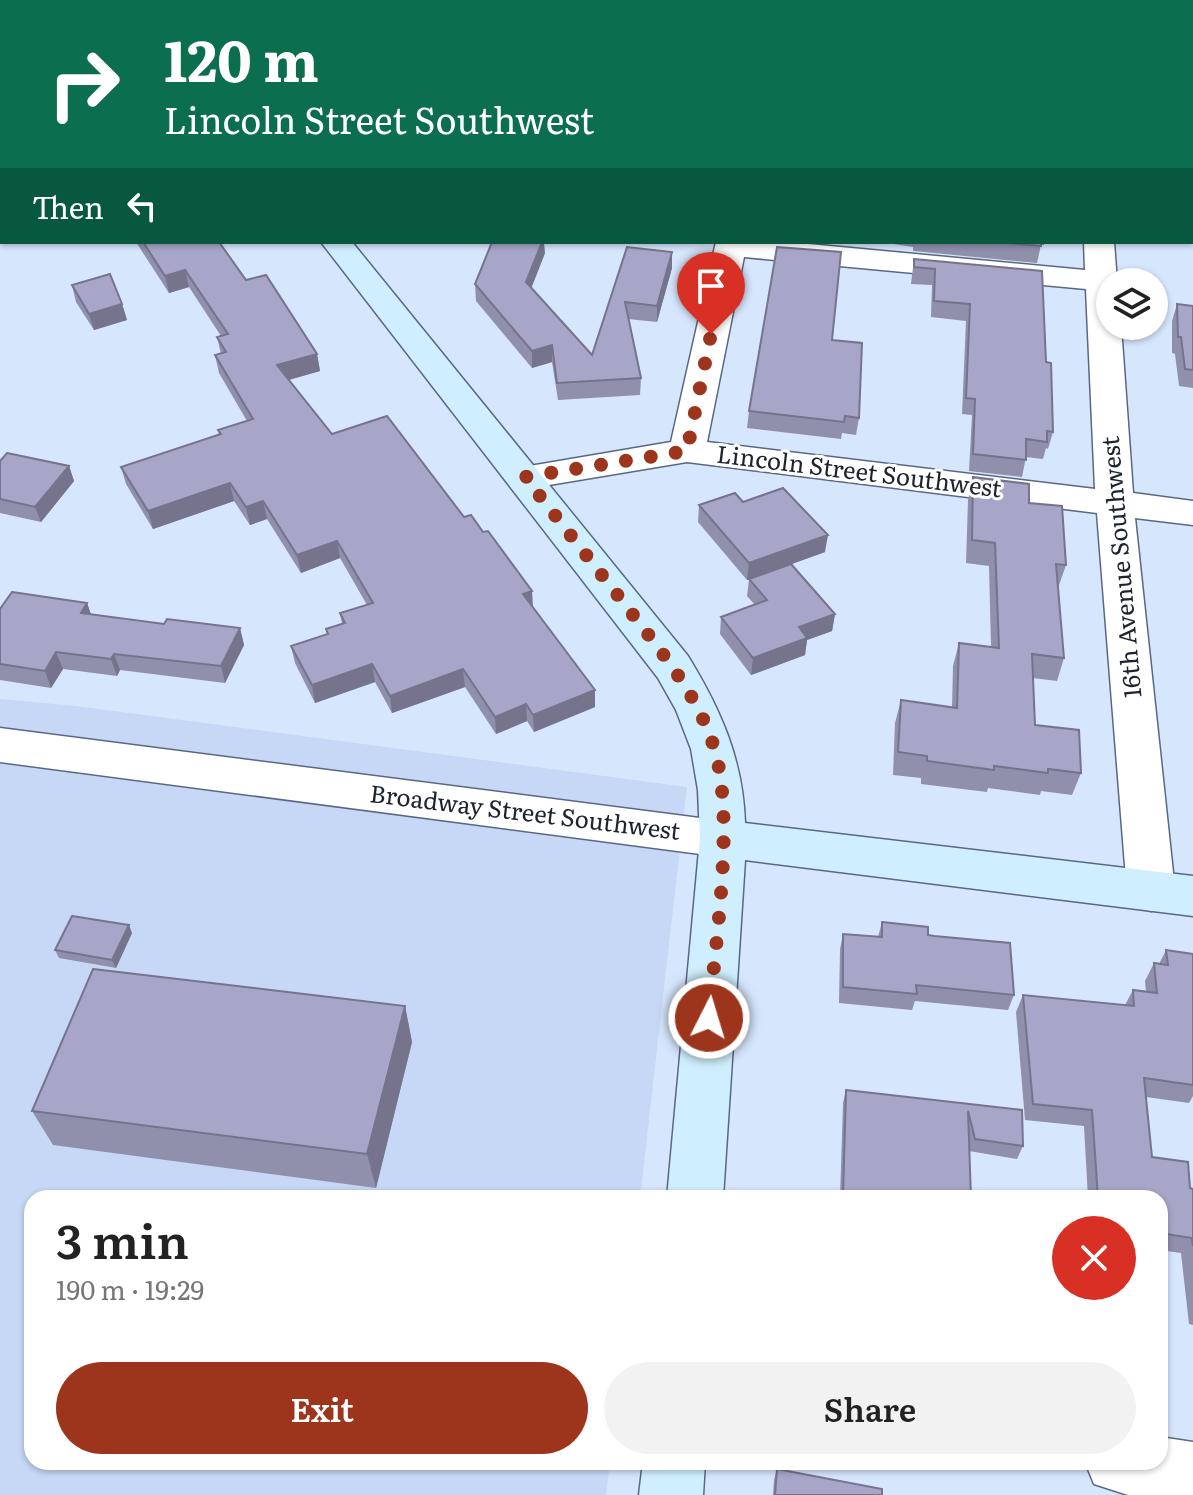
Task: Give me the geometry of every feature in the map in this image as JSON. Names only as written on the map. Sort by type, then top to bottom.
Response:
[{"type":"main road","points":[[338,244],[673,667],[706,724],[716,753],[722,791],[723,839],[696,1190]]},
{"type":"main road","name":"Broadway Street Southwest","points":[[723,839],[1172,894]]},
{"type":"main road","points":[[671,1495],[673,1470]]},
{"type":"street","points":[[687,451],[730,244],[1096,281]]},
{"type":"street","name":"16th Avenue Southwest","points":[[1099,244],[1100,268]]},
{"type":"street","name":"16th Avenue Southwest","points":[[1105,340],[1115,503],[1172,894]]},
{"type":"street","name":"Lincoln Street Southwest","points":[[525,477],[687,451],[1193,513]]},
{"type":"street","name":"Broadway Street Southwest","points":[[0,745],[723,839]]},
{"type":"street","points":[[1168,1469],[1193,1473]]},
{"type":"shaded area","points":[[0,699],[76,706],[687,787],[641,1190],[24,1190],[24,1470],[609,1470],[606,1495],[0,1495]]},
{"type":"building","points":[[144,244],[220,244],[246,280],[266,275],[317,354],[277,365],[332,434],[387,416],[464,517],[471,515],[483,532],[488,531],[532,591],[523,594],[595,690],[533,715],[526,704],[495,717],[463,669],[390,696],[372,664],[312,685],[291,646],[328,634],[326,629],[345,623],[340,613],[373,603],[337,541],[297,555],[263,501],[246,507],[230,483],[148,511],[121,467],[221,434],[218,430],[253,419],[215,355],[226,352],[217,337],[228,334],[185,270],[165,276]]},
{"type":"building","points":[[491,244],[541,244],[526,282],[592,355],[627,247],[672,252],[657,306],[625,302],[641,378],[557,383],[552,345],[532,351],[475,284]]},
{"type":"building","points":[[777,247],[841,252],[832,340],[862,343],[859,418],[845,416],[844,422],[749,411]]},
{"type":"building","points":[[914,259],[1042,271],[1046,362],[1051,363],[1053,432],[1047,431],[1047,442],[1026,439],[1026,460],[973,454],[975,399],[966,398],[970,304],[934,301],[935,269],[914,267]]},
{"type":"building","points":[[110,274],[122,304],[89,314],[72,285]]},
{"type":"building","points":[[1177,304],[1193,306],[1193,370],[1185,369],[1181,337],[1178,337]]},
{"type":"building","points":[[7,453],[69,466],[35,507],[0,499],[0,461]]},
{"type":"building","points":[[973,477],[1029,484],[1029,503],[1062,506],[1066,565],[1056,564],[1064,658],[1032,654],[1035,725],[1079,730],[1081,773],[1048,769],[1048,773],[994,766],[994,770],[927,761],[927,756],[898,752],[901,700],[957,708],[959,643],[999,648],[995,543],[972,540]]},
{"type":"building","points":[[783,488],[828,535],[749,563],[699,505],[735,493],[743,502]]},
{"type":"building","points":[[791,564],[835,614],[799,627],[807,638],[753,658],[721,617],[767,600],[749,579]]},
{"type":"building","points":[[12,592],[87,603],[81,613],[164,624],[167,619],[240,628],[221,666],[114,654],[111,659],[56,652],[45,671],[0,664],[0,609]]},
{"type":"building","points":[[72,916],[129,925],[112,960],[55,950]]},
{"type":"building","points":[[882,922],[928,927],[928,935],[934,936],[1010,943],[1014,995],[916,985],[917,994],[843,987],[843,934],[882,937]]},
{"type":"building","points":[[1166,950],[1193,954],[1193,1085],[1144,1078],[1152,1157],[1188,1162],[1190,1188],[1193,1189],[1193,1246],[1192,1238],[1168,1234],[1168,1190],[1097,1190],[1092,1110],[1033,1104],[1023,995],[1134,1006],[1133,990],[1157,993],[1154,963],[1168,965]]},
{"type":"building","points":[[93,969],[405,1006],[367,1154],[32,1111]]},
{"type":"building","points":[[846,1090],[1022,1110],[1023,1146],[975,1139],[968,1111],[971,1190],[843,1190]]},
{"type":"building","points":[[777,1470],[882,1489],[882,1495],[775,1495]]},
{"type":"route","points":[[709,1018],[723,839],[722,791],[716,753],[706,724],[673,667],[525,477],[687,451],[711,334]]}]
